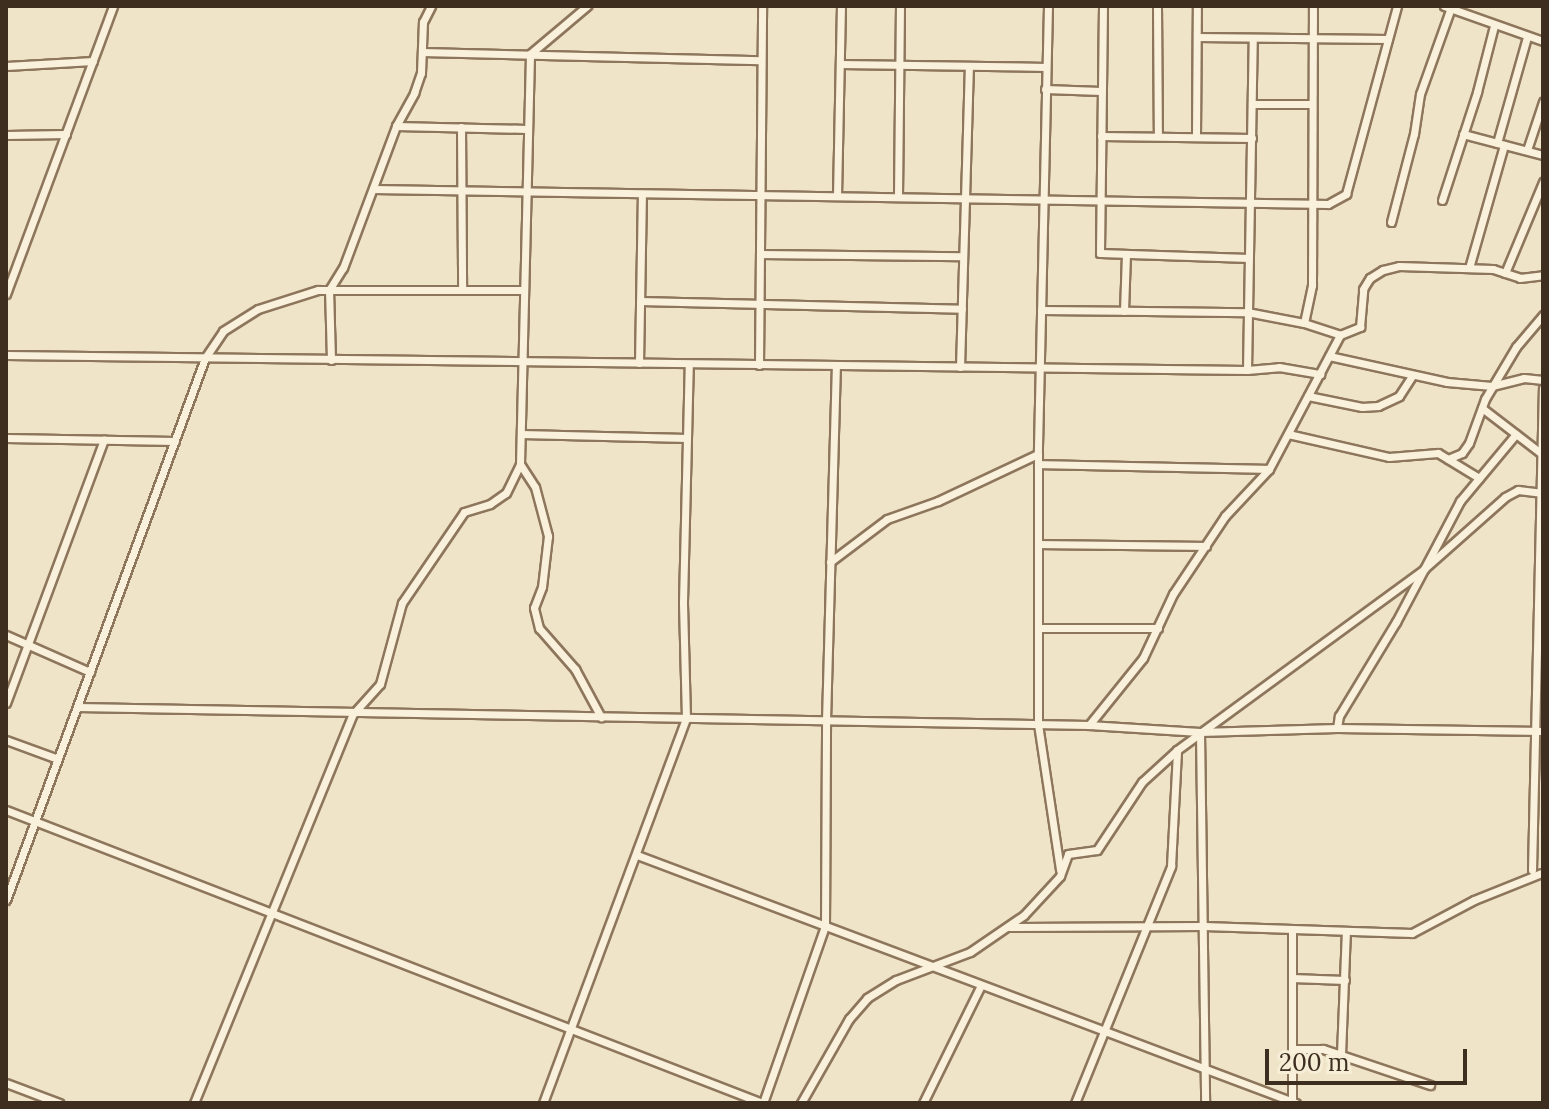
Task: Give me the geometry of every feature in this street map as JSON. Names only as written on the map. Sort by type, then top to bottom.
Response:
[{"type":"street","points":[[6,294],[113,6]]},
{"type":"street","points":[[331,360],[329,290],[343,268],[396,126],[421,73],[423,22],[431,6]]},
{"type":"street","points":[[194,1103],[353,714],[380,684],[402,603],[464,512],[490,504],[506,493],[520,464],[530,54],[587,6]]},
{"type":"street","points":[[759,365],[762,6]]},
{"type":"street","points":[[837,196],[841,6]]},
{"type":"street","points":[[898,196],[900,6]]},
{"type":"street","points":[[1048,6],[1038,454],[1038,724],[1060,876]]},
{"type":"street","points":[[1103,6],[1098,248],[1106,256],[1249,258]]},
{"type":"street","points":[[1157,6],[1158,136]]},
{"type":"street","points":[[1196,136],[1197,6]]},
{"type":"street","points":[[1304,323],[1312,285],[1313,6]]},
{"type":"street","points":[[373,189],[1328,204],[1346,194],[1397,6]]},
{"type":"street","points":[[1391,222],[1414,134],[1420,94],[1447,8],[1543,41]]},
{"type":"street","points":[[1442,200],[1494,26]]},
{"type":"street","points":[[1197,37],[1388,39]]},
{"type":"street","points":[[1469,268],[1527,37]]},
{"type":"street","points":[[1247,370],[1253,38]]},
{"type":"street","points":[[422,52],[761,60]]},
{"type":"street","points":[[6,66],[93,61]]},
{"type":"street","points":[[840,64],[1046,67]]},
{"type":"street","points":[[960,367],[969,66]]},
{"type":"street","points":[[1045,89],[1101,91]]},
{"type":"street","points":[[1527,150],[1543,102]]},
{"type":"street","points":[[1254,104],[1312,104]]},
{"type":"street","points":[[396,126],[526,129]]},
{"type":"street","points":[[461,127],[462,290]]},
{"type":"street","points":[[6,135],[66,134]]},
{"type":"street","points":[[1463,134],[1543,155]]},
{"type":"street","points":[[1101,136],[1252,138]]},
{"type":"street","points":[[1505,273],[1543,182]]},
{"type":"street","points":[[639,363],[642,194]]},
{"type":"street","points":[[760,254],[963,256]]},
{"type":"street","points":[[1124,311],[1126,255]]},
{"type":"street","points":[[1041,310],[1247,312],[1304,323],[1340,335],[1360,327],[1363,289],[1370,278],[1383,270],[1399,266],[1469,268],[1520,278],[1543,275]]},
{"type":"street","points":[[6,900],[9,882],[36,821],[205,358],[223,331],[258,309],[303,292],[523,290]]},
{"type":"street","points":[[640,301],[962,309]]},
{"type":"street","points":[[1448,459],[1462,453],[1469,443],[1492,386],[1516,347],[1543,315]]},
{"type":"street","points":[[1089,725],[1130,676],[1158,628],[1173,594],[1225,516],[1269,469],[1340,335]]},
{"type":"street","points":[[6,355],[836,366],[1284,368],[1320,374]]},
{"type":"street","points":[[1329,356],[1412,376],[1492,386],[1524,378],[1543,380]]},
{"type":"street","points":[[543,1103],[686,718],[683,602],[689,364]]},
{"type":"street","points":[[6,810],[762,1103],[825,926],[826,721],[836,366]]},
{"type":"street","points":[[1308,396],[1362,407],[1378,406],[1399,396],[1412,376]]},
{"type":"street","points":[[1007,927],[1204,926],[1412,933],[1474,900],[1537,872],[1543,388]]},
{"type":"street","points":[[1482,408],[1542,454]]},
{"type":"street","points":[[521,434],[687,438]]},
{"type":"street","points":[[1288,434],[1389,457],[1431,452],[1479,478]]},
{"type":"street","points":[[1337,728],[1339,716],[1460,501],[1516,434]]},
{"type":"street","points":[[6,438],[175,441]]},
{"type":"street","points":[[6,703],[104,440]]},
{"type":"street","points":[[830,562],[887,519],[938,501],[1038,454]]},
{"type":"street","points":[[520,464],[535,487],[548,536],[542,587],[534,608],[539,628],[575,669],[601,717]]},
{"type":"street","points":[[1038,464],[1269,469]]},
{"type":"street","points":[[801,1103],[849,1019],[867,998],[929,966],[970,952],[1024,915],[1060,876],[1068,854],[1097,850],[1142,782],[1177,750],[1424,569],[1505,497],[1518,490],[1542,493]]},
{"type":"street","points":[[1038,544],[1206,546]]},
{"type":"street","points":[[1038,628],[1158,628]]},
{"type":"street","points":[[6,635],[90,672]]},
{"type":"street","points":[[77,707],[1089,725],[1200,732],[1337,728],[1539,731]]},
{"type":"street","points":[[1200,732],[1207,1070],[1205,1103]]},
{"type":"street","points":[[6,740],[58,759]]},
{"type":"street","points":[[1075,1103],[1171,866],[1177,750]]},
{"type":"street","points":[[637,855],[1294,1102],[1292,929]]},
{"type":"street","points":[[1341,1054],[1346,931]]},
{"type":"street","points":[[1292,978],[1345,980]]},
{"type":"street","points":[[923,1103],[981,985]]},
{"type":"street","points":[[1292,1049],[1323,1049],[1430,1085]]},
{"type":"street","points":[[6,1083],[59,1103]]}]
